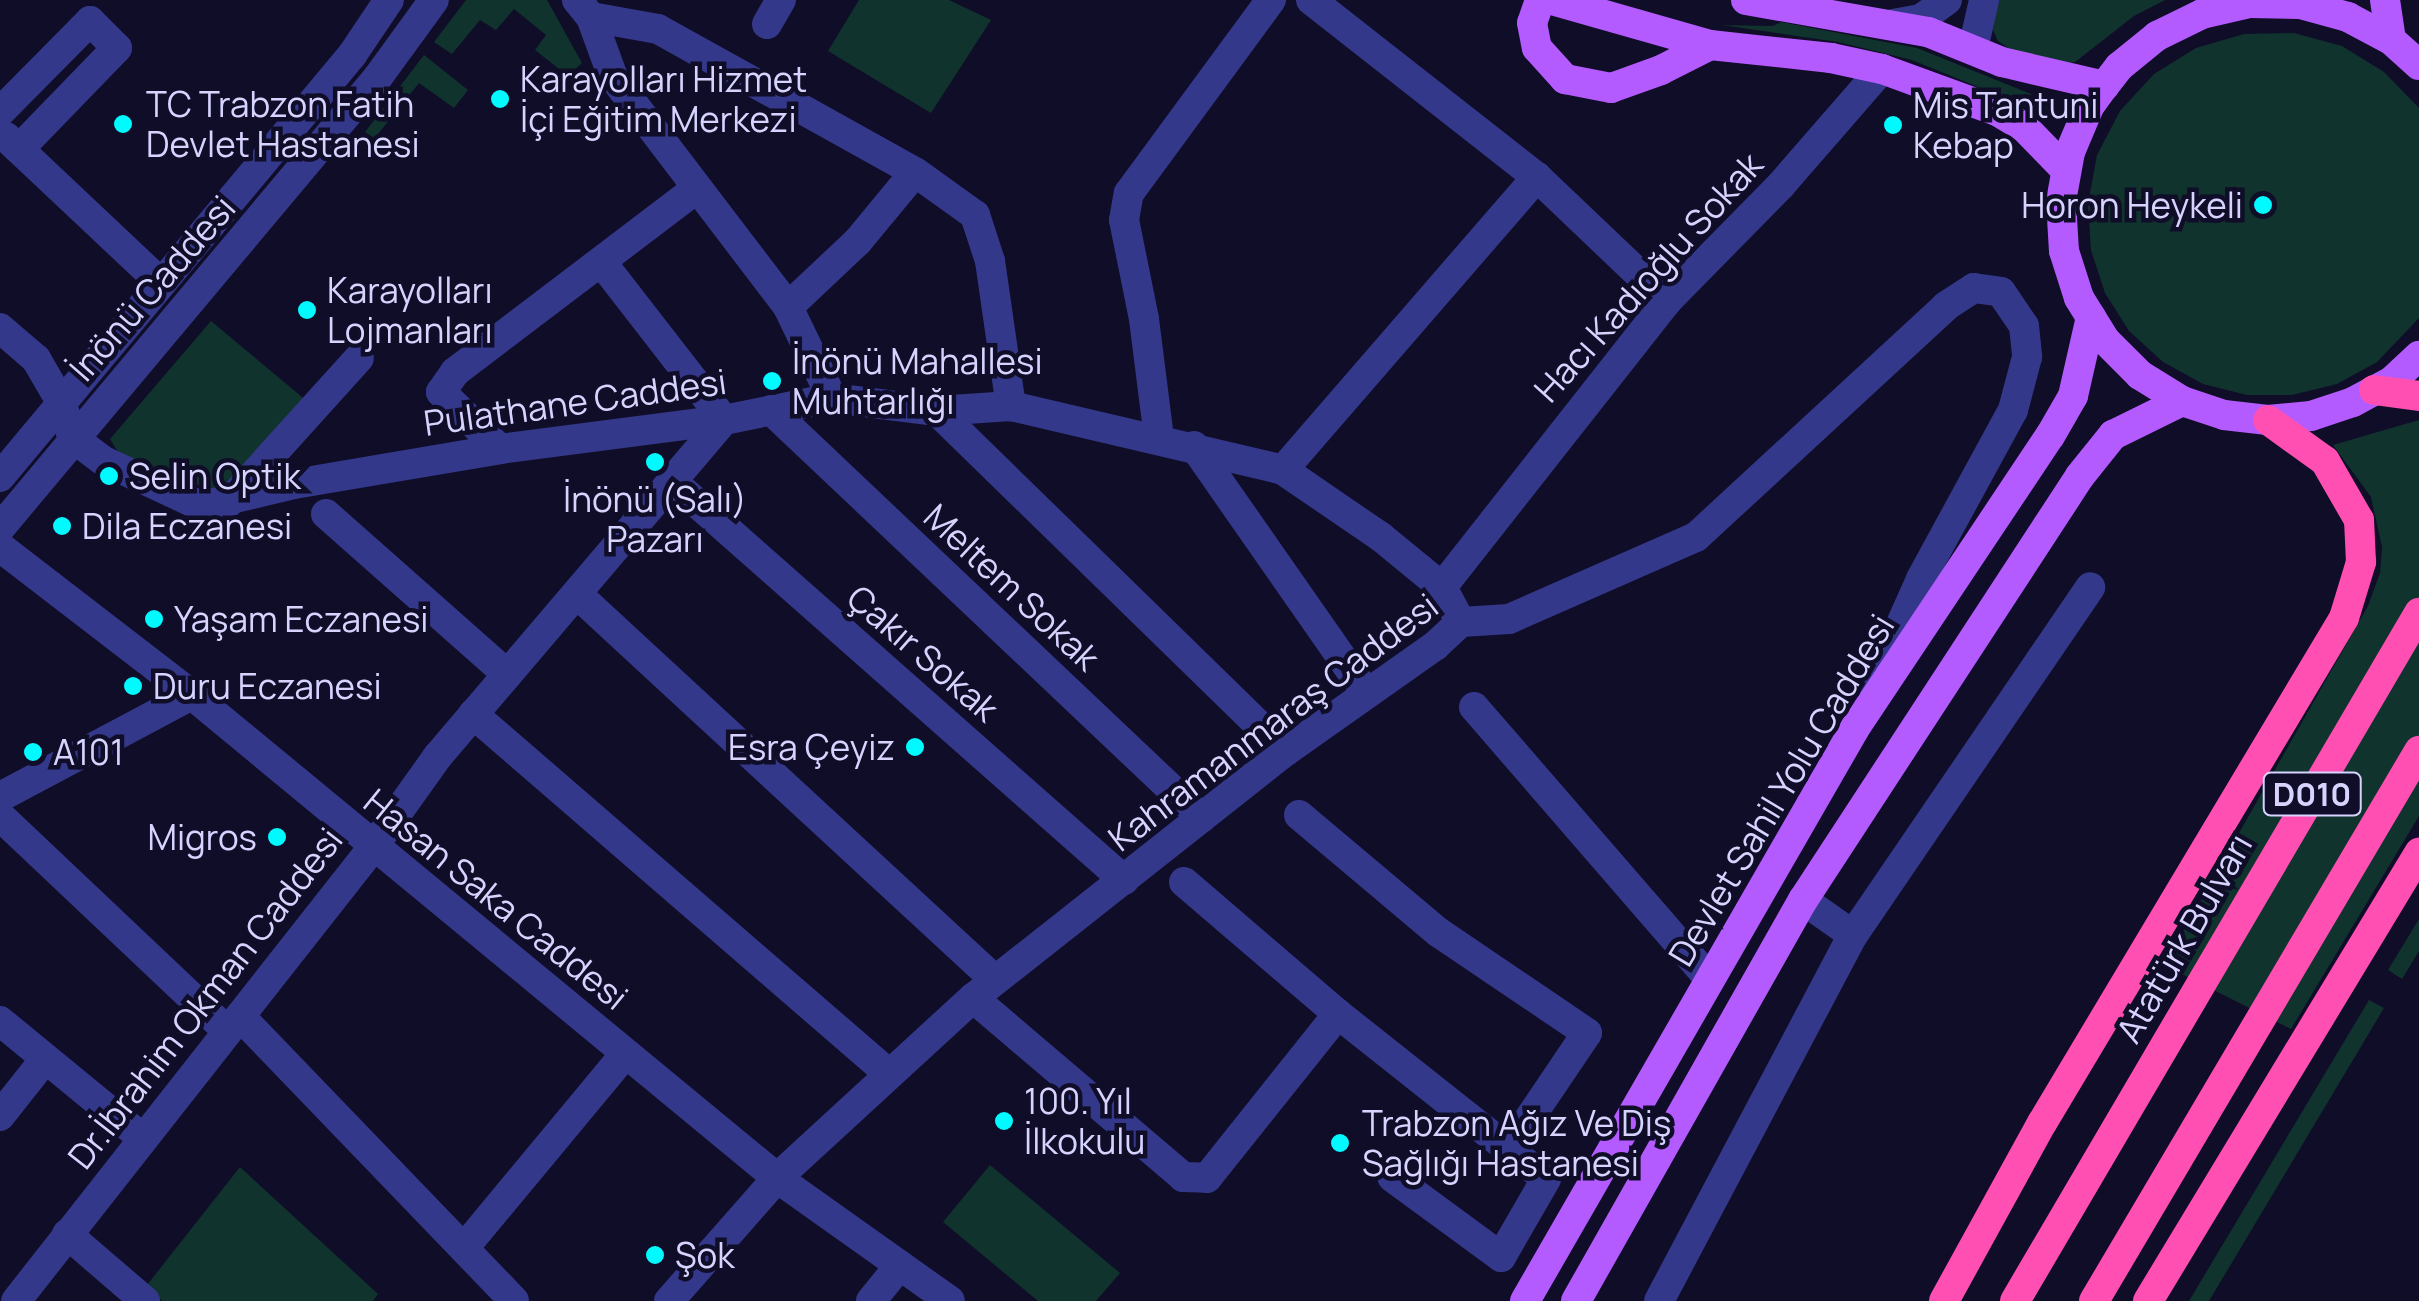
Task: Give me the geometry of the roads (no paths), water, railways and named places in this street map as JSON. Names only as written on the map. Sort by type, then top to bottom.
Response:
[{"type":"highway","points":[[2374,390],[2419,396]]},
{"type":"highway","points":[[1944,1301],[2042,1123],[2344,618],[2361,562],[2360,520],[2326,461],[2268,420]]},
{"type":"highway","name":"Atatürk Bulvarı","points":[[2015,1301],[2419,612]]},
{"type":"highway","name":"D010","points":[[2094,1301],[2419,752]]},
{"type":"highway","points":[[2148,1301],[2419,854]]},
{"type":"main road","points":[[1540,0],[1532,24],[1537,48],[1565,79],[1610,88],[1661,70],[1710,45]]},
{"type":"main road","points":[[1552,0],[1710,45],[1831,58],[1882,69],[1997,110],[2024,127],[2066,170]]},
{"type":"main road","points":[[1746,0],[1893,24],[2002,62],[2104,86]]},
{"type":"main road","points":[[2384,0],[2391,40]]},
{"type":"main road","points":[[2419,65],[2391,40],[2348,17],[2300,4],[2252,2],[2202,14],[2157,36],[2119,67],[2104,86],[2089,107],[2066,170],[2061,201],[2064,251],[2079,298],[2105,340],[2140,375],[2182,401],[2224,415],[2268,420],[2312,416],[2374,390],[2419,356]]},
{"type":"main road","name":"Devlet Sahil Yolu Caddesi","points":[[1530,1291],[1855,728],[2058,423],[2073,396],[2091,317]]},
{"type":"main road","points":[[1576,1301],[1803,900],[2097,450],[2113,435],[2182,401]]},
{"type":"street","name":"İnönü Caddesi","points":[[0,478],[352,55],[389,0]]},
{"type":"street","name":"İnönü Caddesi","points":[[0,528],[378,78],[434,0]]},
{"type":"street","points":[[1159,438],[1144,319],[1124,220],[1129,193],[1271,0]]},
{"type":"street","points":[[1311,0],[1536,178],[1667,301]]},
{"type":"street","points":[[1893,24],[1921,19],[1947,0]]},
{"type":"street","points":[[1973,49],[1984,0]]},
{"type":"street","points":[[584,8],[658,30],[915,172],[975,215],[990,261],[1011,406]]},
{"type":"street","points":[[584,8],[613,77],[788,307],[832,398]]},
{"type":"street","points":[[0,112],[90,21],[106,28],[117,48],[10,140],[160,282]]},
{"type":"street","points":[[352,55],[378,78]]},
{"type":"street","name":"Hacı Kadıoğlu Sokak","points":[[1442,587],[1667,301],[1781,185],[1882,69]]},
{"type":"street","points":[[788,307],[858,241],[915,172]]},
{"type":"street","points":[[1283,470],[1536,178]]},
{"type":"street","points":[[500,449],[441,392],[455,372],[696,189]]},
{"type":"street","points":[[602,263],[724,420]]},
{"type":"street","name":"Kahramanmaraş Caddesi","points":[[669,1301],[777,1178],[983,988],[1286,751],[1461,622],[1509,619],[1696,537],[1946,306],[1974,288],[2000,292],[2014,306],[2024,326],[2028,357],[2013,410],[1921,578],[1855,728]]},
{"type":"street","points":[[0,328],[36,359],[61,402],[72,438]]},
{"type":"street","points":[[228,503],[360,358]]},
{"type":"street","name":"Pulathane Caddesi","points":[[72,438],[104,461],[201,506],[228,503],[294,484],[500,449],[724,420],[832,398],[937,411],[1011,406],[1283,470],[1381,537],[1442,587],[1461,622]]},
{"type":"street","name":"Meltem Sokak","points":[[771,410],[1202,818]]},
{"type":"street","points":[[937,411],[1286,751]]},
{"type":"street","name":"Dr.İbrahim Okman Caddesi","points":[[16,1301],[473,714],[724,420]]},
{"type":"street","points":[[1194,446],[1367,694]]},
{"type":"street","name":"Çakır Sokak","points":[[672,481],[1124,880]]},
{"type":"street","points":[[326,514],[507,674]]},
{"type":"street","name":"Hasan Saka Caddesi","points":[[0,547],[192,696],[777,1178],[950,1301]]},
{"type":"street","points":[[1659,1301],[1854,935],[2090,587]]},
{"type":"street","points":[[576,594],[1183,1177],[1207,1178],[1338,1014]]},
{"type":"street","points":[[0,796],[192,696]]},
{"type":"street","points":[[1474,707],[1710,979]]},
{"type":"street","points":[[473,714],[888,1073]]},
{"type":"street","points":[[1300,815],[1438,932],[1587,1033],[1508,1150]]},
{"type":"street","points":[[0,816],[234,1024],[514,1301]]},
{"type":"street","points":[[1184,882],[1338,1014],[1546,1179],[1501,1257]]},
{"type":"street","points":[[1803,900],[1854,935]]},
{"type":"street","points":[[0,1021],[141,1137]]},
{"type":"street","points":[[464,1248],[625,1054]]},
{"type":"street","points":[[0,1116],[45,1058]]},
{"type":"street","points":[[1392,1178],[1501,1257],[1530,1291]]},
{"type":"street","points":[[67,1234],[145,1301]]},
{"type":"street","points":[[871,1301],[900,1265]]},
{"type":"place","name":"Karayolları Hizmet İçi Eğitim Merkezi","points":[[500,99]]},
{"type":"place","name":"TC Trabzon Fatih Devlet Hastanesi","points":[[123,124]]},
{"type":"place","name":"Mis Tantuni Kebap","points":[[1893,125]]},
{"type":"place","name":"Horon Heykeli","points":[[2263,205]]},
{"type":"place","name":"Karayolları Lojmanları","points":[[307,310]]},
{"type":"place","name":"İnönü Mahallesi Muhtarlığı","points":[[772,381]]},
{"type":"place","name":"İnönü (Salı) Pazarı","points":[[655,462]]},
{"type":"place","name":"Selin Optik","points":[[109,476]]},
{"type":"place","name":"Dila Eczanesi","points":[[62,526]]},
{"type":"place","name":"Yaşam Eczanesi","points":[[154,619]]},
{"type":"place","name":"Duru Eczanesi","points":[[133,686]]},
{"type":"place","name":"Esra Çeyiz","points":[[915,747]]},
{"type":"place","name":"A101","points":[[33,752]]},
{"type":"place","name":"Migros","points":[[277,837]]},
{"type":"place","name":"100. Yıl İlkokulu","points":[[1004,1121]]},
{"type":"place","name":"Trabzon Ağız Ve Diş Sağlığı Hastanesi","points":[[1340,1143]]},
{"type":"place","name":"Şok","points":[[655,1255]]}]
